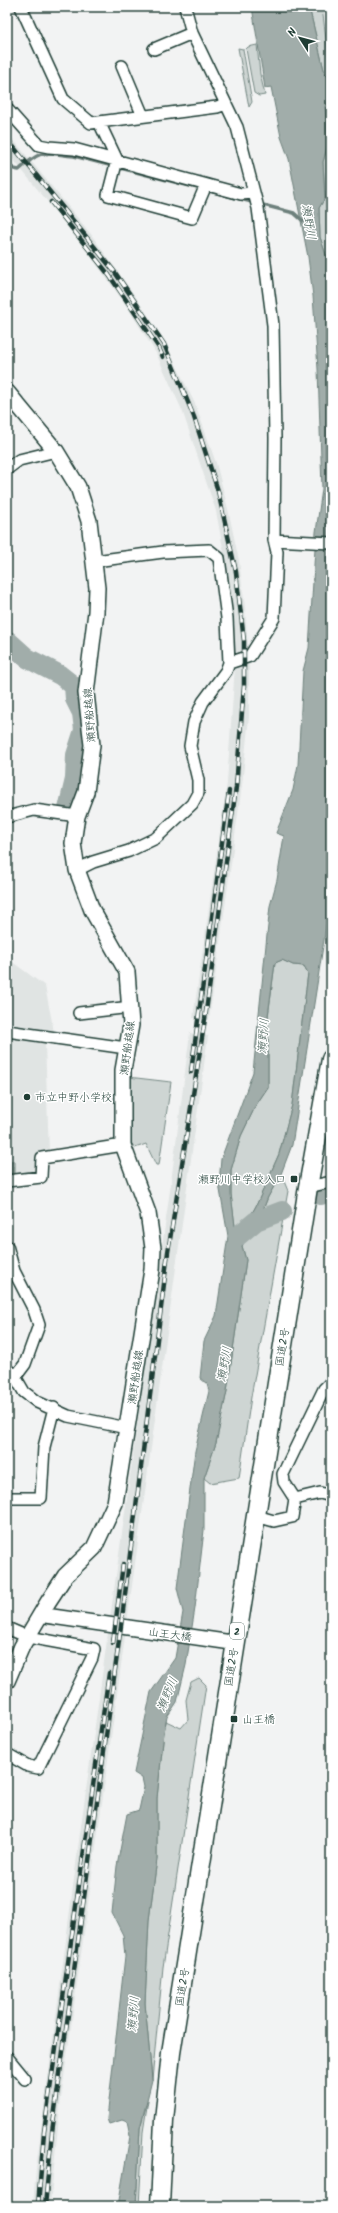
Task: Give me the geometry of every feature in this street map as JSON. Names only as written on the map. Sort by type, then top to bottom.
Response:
[{"type":"highway","name":"国道2号","points":[[160,2206],[164,2120],[171,2053],[308,1187],[325,1124],[331,1059]]},
{"type":"main road","name":"瀬野船越線","points":[[7,392],[56,451],[78,487],[89,521],[95,561],[96,612],[86,693],[92,745],[86,792],[77,816],[73,843],[77,870],[92,910],[127,972],[131,1007],[131,1025],[122,1070],[123,1145],[146,1205],[153,1248],[152,1270],[116,1503],[94,1548],[65,1576],[48,1602],[42,1615],[28,1637],[7,1681]]},
{"type":"street","points":[[21,7],[63,99],[91,123],[217,107],[226,104]]},
{"type":"street","points":[[185,7],[192,33],[237,127],[258,208],[273,325],[276,438],[274,540],[277,552],[274,618],[250,656],[229,663]]},
{"type":"street","points":[[154,49],[192,33]]},
{"type":"street","points":[[122,66],[143,116]]},
{"type":"street","points":[[7,108],[40,145],[74,149],[116,166],[241,194],[254,195]]},
{"type":"street","points":[[99,122],[116,166],[108,195],[192,218],[206,185]]},
{"type":"street","points":[[7,469],[19,460],[56,451]]},
{"type":"street","points":[[274,540],[331,543]]},
{"type":"street","points":[[77,870],[93,862],[129,851],[156,838],[192,804],[198,793],[198,780],[190,746],[194,722],[203,702],[226,671],[229,663],[227,618],[219,558],[209,550],[163,552],[95,561]]},
{"type":"street","points":[[7,817],[34,810],[77,816]]},
{"type":"street","points":[[79,1013],[131,1007]]},
{"type":"street","points":[[7,1031],[126,1048]]},
{"type":"street","points":[[7,1181],[41,1177],[42,1158],[123,1145]]},
{"type":"street","points":[[308,1187],[331,1182]]},
{"type":"street","points":[[7,1246],[14,1271],[34,1310],[39,1325],[25,1364],[11,1373],[24,1392],[31,1399],[54,1408],[68,1416],[127,1428]]},
{"type":"street","points":[[256,1516],[274,1521],[292,1517],[295,1499],[284,1482],[284,1474],[324,1389],[331,1382]]},
{"type":"street","points":[[7,1498],[41,1498],[44,1447],[54,1408]]},
{"type":"street","points":[[295,1499],[320,1493],[331,1496]]},
{"type":"street","name":"山王大橋","points":[[42,1615],[235,1643]]},
{"type":"street","points":[[7,1628],[28,1637],[94,1649],[92,1658],[38,1768],[28,1766],[7,1754]]},
{"type":"street","points":[[7,2057],[25,2079]]},
{"type":"shaded area","points":[[309,7],[322,7],[331,80],[325,74]]},
{"type":"shaded area","points":[[257,45],[260,74],[265,95],[259,96],[254,93],[246,49]]},
{"type":"shaded area","points":[[238,48],[243,49],[252,102],[249,107]]},
{"type":"shaded area","points":[[331,98],[331,270],[320,237],[319,208],[325,198],[323,162],[328,144],[325,105]]},
{"type":"shaded area","points":[[7,132],[90,233],[137,299],[171,354],[196,406],[216,463],[228,509],[239,561],[245,608],[249,660],[249,717],[242,785],[209,1020],[193,1018],[227,783],[235,665],[226,564],[216,511],[182,410],[156,353],[128,308],[80,241],[7,152]]},
{"type":"shaded area","points":[[7,949],[11,961],[45,986],[54,1032],[7,1025]]},
{"type":"shaded area","points":[[282,960],[293,965],[304,966],[308,973],[292,1105],[279,1154],[256,1206],[243,1229],[236,1235],[231,1194],[231,1170],[241,1136],[256,1105],[268,1087],[268,1017],[275,963]]},
{"type":"shaded area","points":[[190,1033],[208,1036],[60,2106],[50,2206],[33,2206],[36,2169],[81,1826],[170,1190]]},
{"type":"shaded area","name":"市立中野小学校","points":[[7,1036],[45,1043],[49,1152],[37,1153],[37,1172],[7,1179]]},
{"type":"shaded area","points":[[128,1077],[171,1082],[159,1165],[156,1165],[146,1144],[135,1148],[129,1140]]},
{"type":"shaded area","points":[[281,1174],[288,1191],[251,1397],[239,1478],[210,1483],[204,1478],[216,1443],[227,1391],[246,1260],[242,1246],[247,1236],[257,1225],[268,1197]]},
{"type":"shaded area","points":[[199,1678],[206,1685],[163,1967],[152,2080],[145,2003],[149,1920],[157,1859],[157,1798],[164,1732],[166,1721],[181,1728],[188,1720],[186,1700],[191,1682]]},
{"type":"shaded area","points":[[148,2100],[143,2132],[139,2206],[136,2206],[140,2128]]},
{"type":"water","name":"瀬野川","points":[[252,7],[309,7],[325,74],[331,80],[331,98],[325,106],[328,144],[323,162],[325,198],[319,208],[320,237],[331,270],[331,884],[328,914],[292,1145],[281,1174],[268,1197],[257,1225],[247,1236],[242,1246],[246,1260],[227,1391],[216,1443],[204,1478],[204,1530],[195,1608],[186,1665],[177,1702],[167,1717],[164,1732],[157,1798],[157,1859],[149,1920],[145,2003],[152,2080],[140,2128],[136,2206],[118,2206],[130,2136],[127,2122],[122,2120],[109,2124],[107,2119],[125,1956],[123,1935],[112,1913],[117,1866],[127,1814],[139,1810],[144,1787],[142,1778],[134,1773],[151,1692],[175,1658],[183,1612],[177,1588],[195,1451],[209,1391],[207,1384],[200,1378],[204,1341],[216,1316],[228,1236],[219,1184],[221,1159],[253,1072],[270,906],[277,880],[284,836],[276,833],[293,790],[298,765],[303,671],[309,648],[316,532],[322,489],[318,369],[313,296],[308,257],[289,159],[281,137],[271,87],[265,88]],"holes":[[[282,960],[293,965],[304,966],[308,973],[292,1105],[279,1154],[256,1206],[243,1229],[236,1234],[231,1194],[231,1170],[241,1136],[256,1105],[268,1087],[268,1016],[275,963]]]},
{"type":"water","points":[[7,1161],[15,1161],[15,1175],[7,1176]]},
{"type":"waterway","points":[[7,163],[14,169],[19,170],[39,155],[49,153],[74,156],[294,213],[303,221]]},
{"type":"waterway","points":[[7,640],[27,658],[60,675],[74,686],[75,699],[82,713],[84,730],[76,755],[75,779],[68,809]]},
{"type":"waterway","points":[[321,1195],[331,1190]]},
{"type":"waterway","points":[[238,1236],[256,1221],[282,1211]]},
{"type":"railway","points":[[7,139],[114,271],[164,344],[194,417],[218,491],[236,572],[244,641],[244,686],[236,787],[205,1019],[168,1252],[121,1626],[52,2132],[45,2206]]},
{"type":"railway","points":[[51,202],[109,275],[159,348],[163,357]]},
{"type":"railway","points":[[191,1072],[229,791]]},
{"type":"railway","points":[[113,1643],[123,1564]]},
{"type":"railway","points":[[38,2206],[44,2132],[109,1673]]},
{"type":"place","name":"市立中野小学校","points":[[27,1097]]},
{"type":"place","name":"瀬野川中学校入口","points":[[294,1179]]},
{"type":"place","name":"山王橋","points":[[234,1719]]}]
